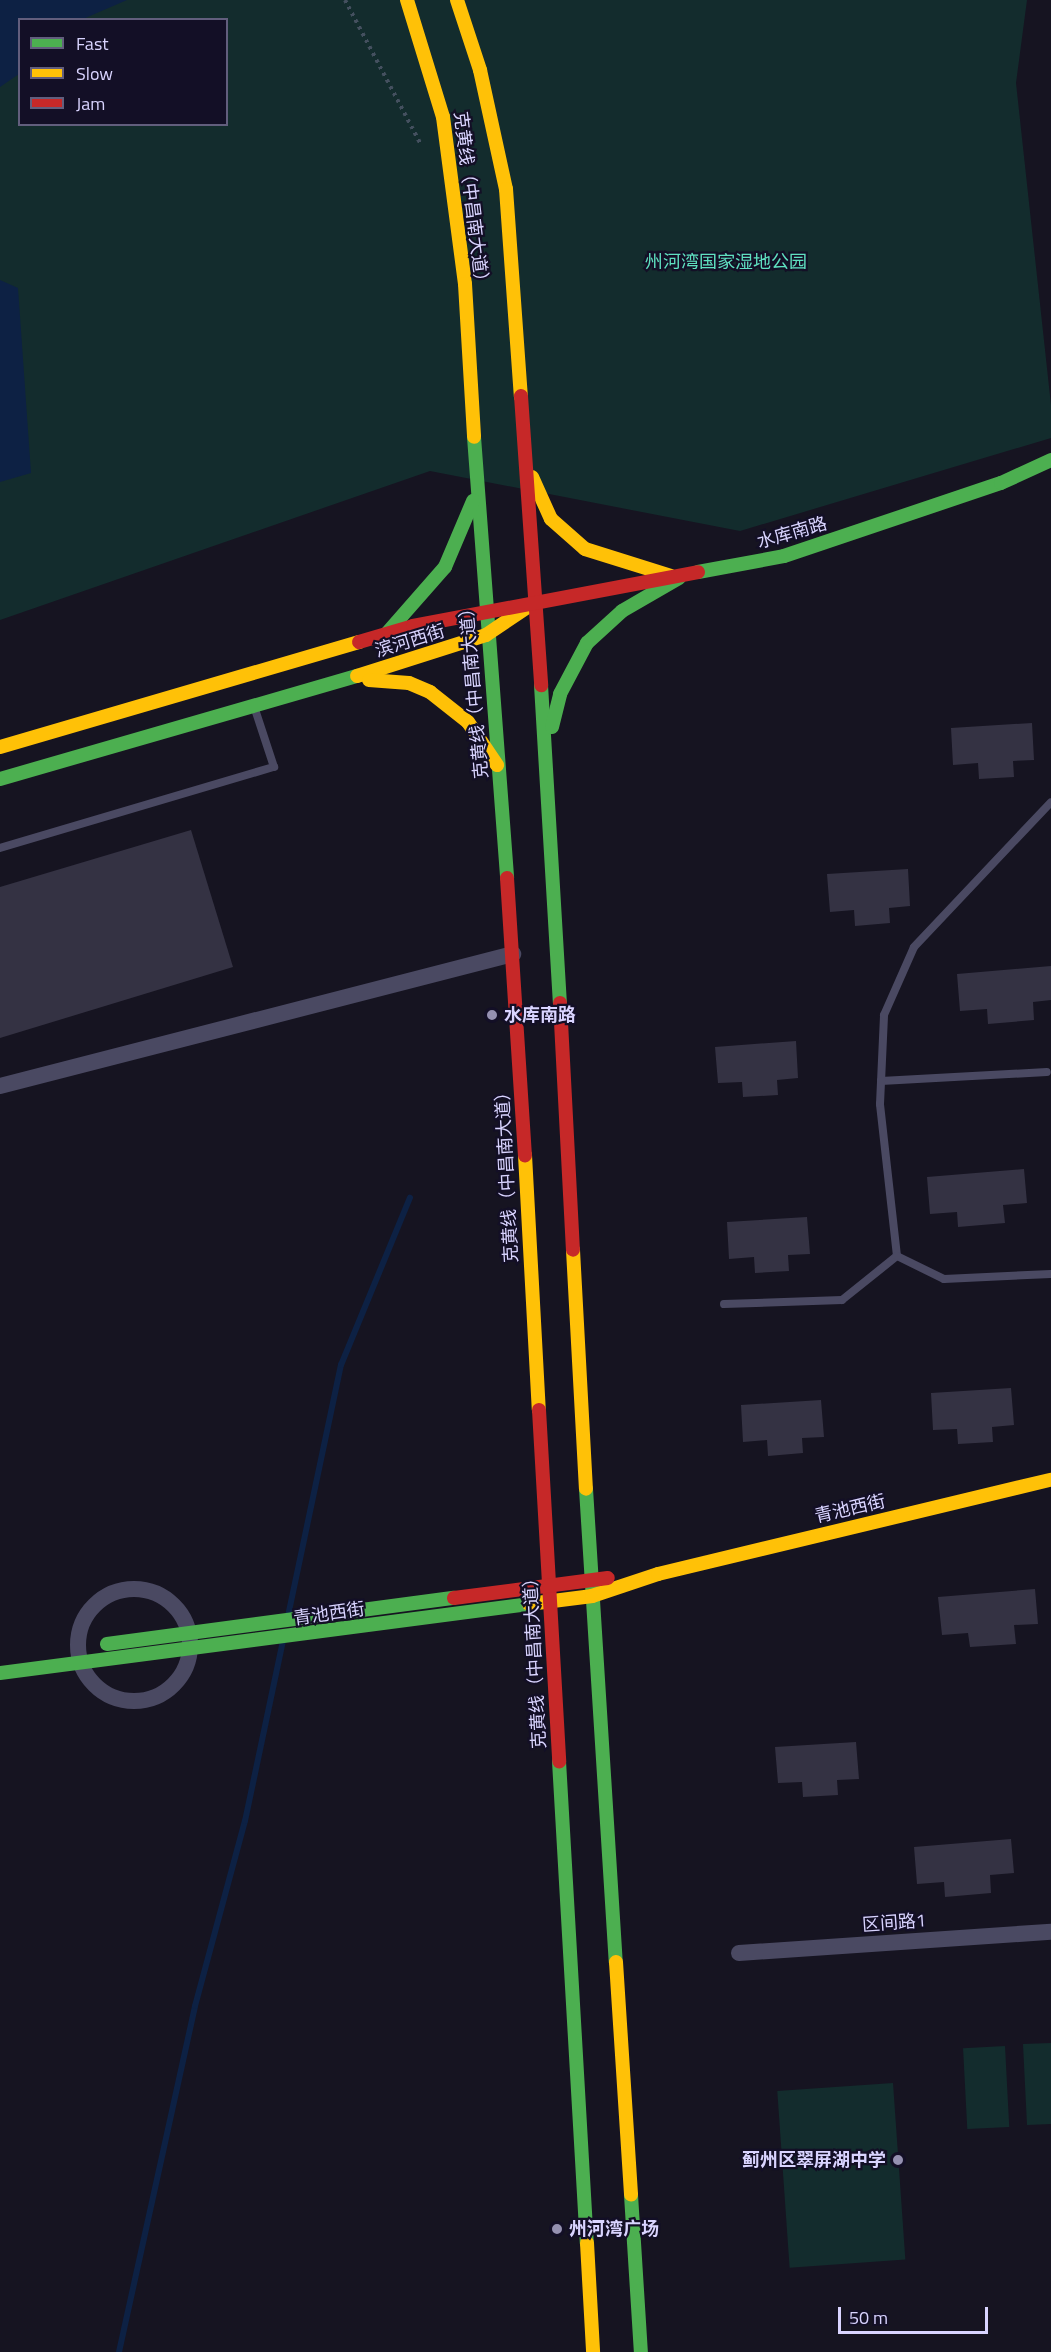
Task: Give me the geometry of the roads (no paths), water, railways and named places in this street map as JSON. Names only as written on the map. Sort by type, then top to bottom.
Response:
[{"type":"main road","name":"克黄线（中昌南大道）","points":[[406,0],[441,107],[455,190],[484,610],[513,954],[593,2352]]},
{"type":"main road","name":"克黄线（中昌南大道）","points":[[457,0],[480,70],[506,189],[533,603],[547,766],[592,1596],[641,2352]]},
{"type":"main road","points":[[521,431],[538,497],[565,534],[585,549],[608,558],[679,578]]},
{"type":"main road","name":"水库南路","points":[[533,603],[679,578],[784,556],[1001,483],[1051,460]]},
{"type":"main road","points":[[387,633],[445,567],[477,490]]},
{"type":"main road","points":[[547,766],[560,694],[587,643],[622,611],[679,578]]},
{"type":"main road","name":"滨河西街","points":[[0,747],[387,633],[484,610],[533,603]]},
{"type":"main road","name":"滨河西街","points":[[0,779],[253,704],[423,658],[486,635],[533,603]]},
{"type":"main road","points":[[340,681],[387,680],[430,692],[468,722],[499,768]]},
{"type":"main road","name":"青池西街","points":[[33,1653],[79,1656],[189,1651],[592,1596],[658,1574],[1051,1480]]},
{"type":"main road","name":"青池西街","points":[[0,1673],[189,1634],[591,1579],[658,1574]]},
{"type":"street","points":[[0,1086],[513,954]]},
{"type":"street","points":[[125,1588],[160,1595],[175,1606],[189,1634],[189,1651],[182,1675],[169,1689],[152,1698],[133,1701],[114,1698],[98,1688],[79,1656],[82,1621],[92,1605],[125,1588]]},
{"type":"street","name":"区间路1","points":[[739,1953],[1051,1932]]},
{"type":"lane","points":[[0,848],[274,767],[253,704]]},
{"type":"lane","points":[[897,1256],[880,1104],[884,1015],[914,947],[1051,802]]},
{"type":"lane","points":[[881,1081],[1047,1072]]},
{"type":"lane","points":[[897,1256],[944,1279],[1051,1274]]},
{"type":"lane","points":[[724,1304],[842,1300],[897,1256]]},
{"type":"water","points":[[0,0],[127,0],[85,18],[18,18],[18,75],[0,87]]},
{"type":"water","points":[[0,280],[18,288],[31,473],[0,482]]},
{"type":"waterway","points":[[288,1616],[341,1365],[410,1198]]},
{"type":"waterway","points":[[119,2352],[195,2006],[245,1821],[283,1641]]},
{"type":"place","name":"水库南路","points":[[492,1015]]},
{"type":"place","name":"蓟州区翠屏湖中学","points":[[898,2160]]},
{"type":"place","name":"州河湾广场","points":[[557,2229]]},
{"type":"park label","name":"州河湾国家湿地公园","points":[[726,262]]}]
